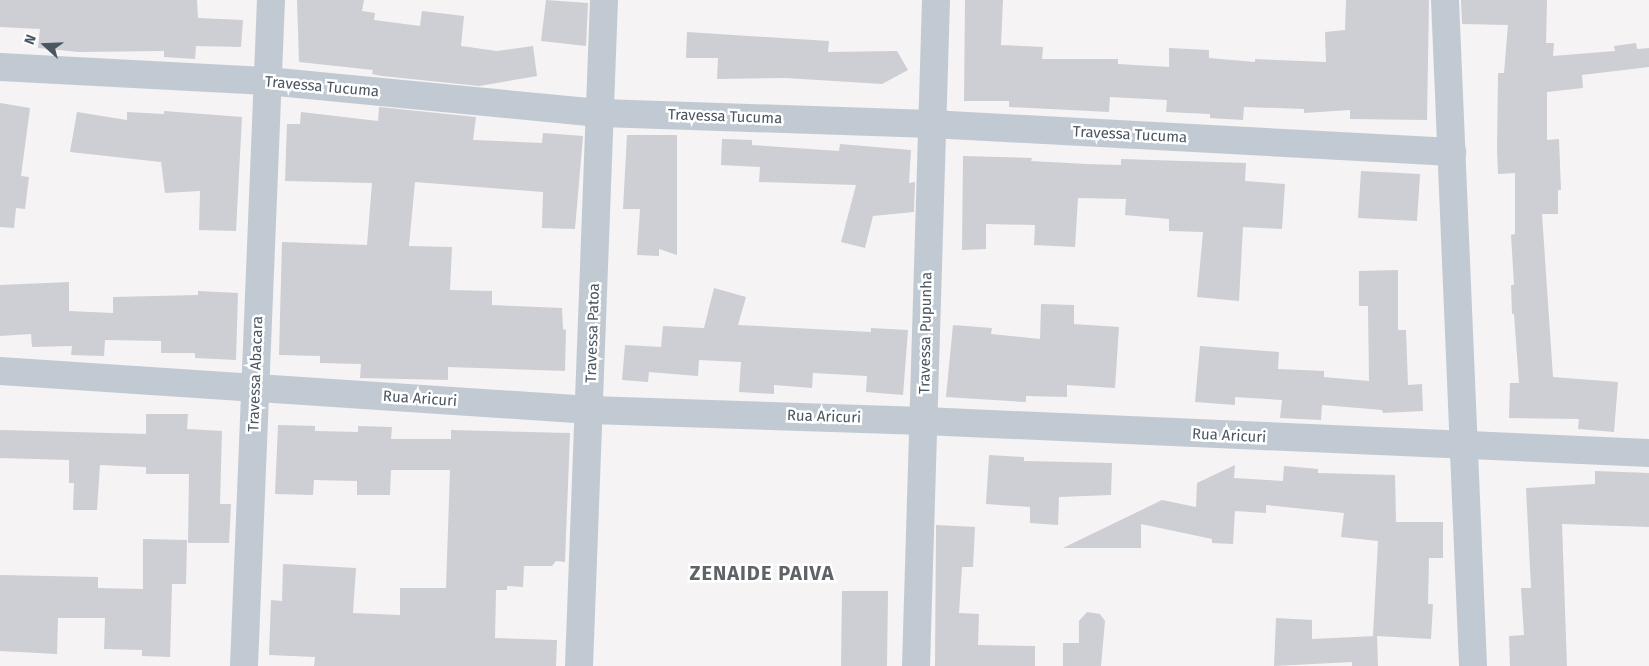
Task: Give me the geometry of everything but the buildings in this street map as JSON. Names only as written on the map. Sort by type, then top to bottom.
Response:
[{"type":"street","name":"Travessa Abacara","points":[[244,666],[271,0]]},
{"type":"street","name":"Travessa Patoa","points":[[579,666],[604,0]]},
{"type":"street","name":"Travessa Pupunha","points":[[916,666],[936,0]]},
{"type":"street","points":[[1445,0],[1473,666]]},
{"type":"street","name":"Travessa Tucuma","points":[[0,68],[267,81],[601,113],[931,124],[1452,152]]},
{"type":"street","name":"Rua Aricuri","points":[[0,371],[590,410],[924,421],[1465,447],[1649,453]]},
{"type":"district","name":"ZENAIDE PAIVA","points":[[762,573]]}]
